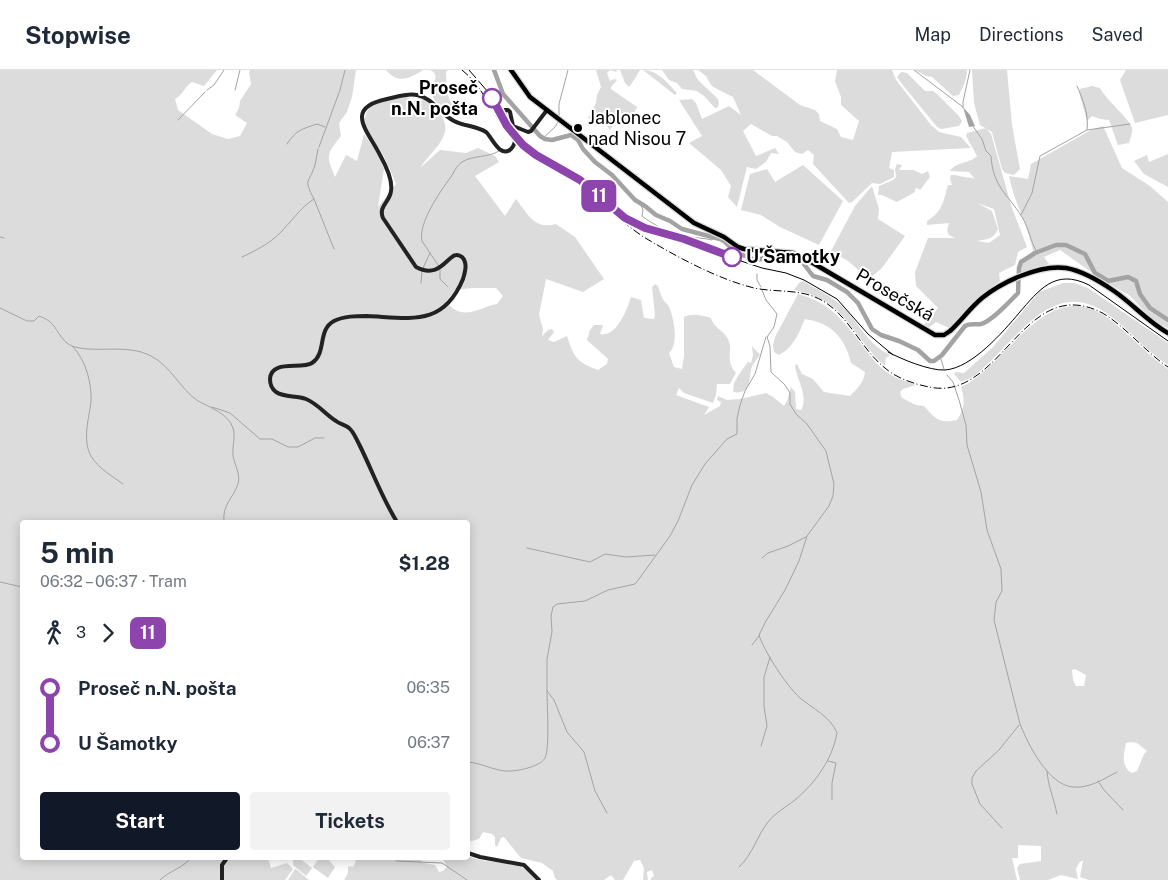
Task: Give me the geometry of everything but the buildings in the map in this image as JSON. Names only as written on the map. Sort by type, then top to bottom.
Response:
[{"type":"main road","name":"Prosečská","points":[[511,70],[526,94],[694,223],[744,249],[801,256],[935,335],[944,335],[950,332],[981,299],[1001,285],[1021,276],[1053,268],[1067,268],[1079,272],[1114,290],[1154,324],[1168,333]]},
{"type":"street","points":[[396,520],[351,430],[334,420],[315,403],[300,397],[278,394],[273,389],[270,381],[271,375],[278,368],[307,366],[316,360],[324,333],[333,322],[353,316],[420,318],[428,316],[448,304],[456,293],[465,273],[465,263],[463,258],[458,255],[452,256],[437,270],[432,272],[416,267],[383,218],[382,208],[390,196],[391,187],[380,155],[366,132],[362,121],[365,109],[376,101],[409,94],[422,96],[430,100],[443,114],[453,121],[485,131],[502,151],[508,150],[512,146],[515,135],[506,119],[504,110],[510,112],[514,126],[525,131],[531,131],[547,110]]},
{"type":"street","points":[[470,854],[524,865],[539,880]]},
{"type":"street","points":[[222,880],[222,865],[226,860]]},
{"type":"shaded area","points":[[0,70],[217,70],[204,86],[192,82],[175,99],[178,110],[212,134],[228,139],[240,136],[247,123],[235,115],[240,101],[251,84],[250,70],[356,70],[352,97],[347,112],[339,123],[341,136],[332,147],[329,159],[335,177],[346,155],[357,161],[364,134],[379,155],[384,169],[378,207],[396,184],[385,158],[368,131],[365,118],[367,112],[379,102],[406,96],[413,102],[419,98],[427,101],[438,111],[445,127],[441,141],[420,168],[440,150],[466,153],[478,148],[495,156],[499,162],[475,176],[505,216],[516,199],[528,215],[537,223],[542,225],[556,224],[575,237],[604,279],[583,292],[546,279],[539,315],[543,329],[542,336],[552,329],[554,332],[548,340],[554,342],[567,336],[577,358],[598,370],[607,364],[608,359],[587,340],[590,330],[594,325],[603,325],[600,334],[611,332],[620,322],[631,297],[641,300],[644,318],[654,319],[652,287],[655,284],[658,286],[673,318],[675,337],[674,344],[669,353],[674,367],[682,369],[684,317],[697,315],[711,318],[728,339],[730,344],[730,360],[732,368],[736,373],[730,384],[717,384],[713,403],[684,393],[679,388],[676,395],[709,407],[704,415],[720,406],[721,402],[717,400],[718,396],[727,400],[766,393],[784,406],[791,387],[795,392],[796,409],[801,410],[804,399],[795,365],[797,364],[802,374],[813,379],[824,392],[850,396],[858,388],[865,372],[851,363],[841,339],[823,324],[805,319],[795,340],[788,348],[779,355],[774,352],[775,337],[798,294],[820,303],[837,315],[881,368],[896,377],[916,385],[903,389],[900,392],[902,398],[916,405],[924,406],[942,421],[957,420],[960,416],[964,404],[961,387],[977,377],[1026,330],[1043,317],[1060,308],[1079,306],[1100,313],[1117,325],[1168,369],[1168,880],[1089,880],[1080,877],[1083,860],[1076,869],[1078,879],[1061,875],[1048,880],[1020,880],[1017,868],[1020,864],[1041,861],[1041,846],[1018,845],[1018,858],[1012,858],[1017,880],[651,880],[654,876],[652,870],[647,872],[648,880],[643,880],[644,868],[640,860],[634,861],[623,880],[615,880],[611,875],[604,880],[557,880],[553,871],[542,863],[521,858],[504,837],[501,838],[497,847],[495,845],[495,837],[492,834],[483,832],[479,839],[470,841],[470,520],[20,520],[20,860],[224,860],[221,866],[221,880],[0,880]],"holes":[[[496,288],[503,296],[497,304],[470,312],[458,311],[446,302],[455,290]],[[1075,669],[1086,675],[1084,686],[1076,686],[1072,670]],[[1126,743],[1137,743],[1147,751],[1137,771],[1132,773],[1124,763]]]},
{"type":"shaded area","points":[[386,70],[423,70],[400,79],[391,75]]},
{"type":"shaded area","points":[[430,70],[448,70],[446,72],[447,93],[454,110],[452,115],[441,108],[431,94],[430,90],[435,74]]},
{"type":"shaded area","points":[[596,70],[610,70],[607,73],[610,81],[617,80],[611,89],[637,107],[632,117],[625,122],[617,119],[610,130],[607,126],[588,118],[596,103],[601,87]]},
{"type":"shaded area","points":[[620,70],[640,70],[629,87],[625,83]]},
{"type":"shaded area","points":[[643,70],[658,75],[677,93],[675,95]]},
{"type":"shaded area","points":[[662,70],[693,70],[698,80],[718,99],[718,107],[715,108],[697,91],[682,89],[677,83],[669,80]]},
{"type":"shaded area","points":[[698,70],[753,70],[800,105],[815,110],[819,114],[820,121],[837,129],[841,137],[853,140],[859,121],[841,105],[841,97],[835,81],[837,70],[892,70],[896,80],[931,125],[939,132],[961,137],[970,148],[892,152],[889,168],[894,170],[894,177],[880,184],[872,183],[849,203],[813,164],[814,155],[808,150],[802,154],[795,152],[787,142],[751,124],[743,131],[756,156],[775,148],[779,154],[771,153],[766,162],[756,169],[747,167],[737,207],[728,197],[731,186],[721,170],[689,143],[702,136],[679,100],[692,99],[696,103],[702,119],[729,106],[741,115],[733,97],[711,85],[706,76]]},
{"type":"shaded area","points":[[915,70],[967,70],[966,80],[959,95],[953,96],[932,77]]},
{"type":"shaded area","points":[[972,70],[1007,70],[1012,125],[1020,169],[1014,175],[1005,173],[1002,169],[992,132],[980,125],[974,103]]},
{"type":"shaded area","points":[[1126,70],[1168,70],[1168,115],[1135,123],[1120,80]]},
{"type":"shaded area","points":[[901,72],[907,73],[925,91],[933,91],[937,94],[958,115],[962,121],[959,126],[941,129],[937,127],[897,77]]},
{"type":"shaded area","points":[[1092,86],[1100,88],[1131,124],[1132,132],[1129,143],[1118,145],[1109,120],[1092,116],[1087,121],[1079,92],[1080,89]]},
{"type":"shaded area","points":[[963,107],[970,115],[975,126],[969,127]]},
{"type":"shaded area","points":[[1103,126],[1122,168],[1150,186],[1168,202],[1168,328],[1154,321],[1129,295],[1101,279],[1060,250],[1044,257],[1049,264],[1019,274],[1022,264],[1033,251],[1009,176],[1028,179],[1031,164],[1091,130]]},
{"type":"shaded area","points":[[986,128],[991,134],[1012,208],[1027,247],[1018,252],[1015,265],[999,273],[1000,281],[975,301],[949,328],[936,322],[928,328],[924,325],[938,308],[916,286],[915,272],[928,238],[955,238],[949,235],[947,230],[949,223],[927,225],[927,221],[942,206],[948,185],[952,185],[951,175],[975,179],[969,172],[950,171],[977,156],[966,136],[967,133]],"holes":[[[977,203],[994,209],[1000,235],[989,243],[977,241],[992,237],[998,229],[992,211]]]},
{"type":"shaded area","points":[[1168,154],[1168,187],[1144,174],[1134,161],[1147,155],[1149,162]]},
{"type":"shaded area","points":[[897,164],[902,165],[899,170],[914,170],[922,174],[928,171],[930,177],[920,190],[915,189],[915,192],[897,202],[878,195],[879,186],[896,177],[895,169]]},
{"type":"shaded area","points":[[803,165],[843,201],[819,245],[780,227],[761,215],[741,210],[750,174],[767,169],[775,182]]},
{"type":"shaded area","points":[[872,186],[879,209],[878,219],[905,236],[882,268],[869,279],[848,261],[831,251],[855,206]]},
{"type":"shaded area","points":[[803,281],[839,303],[869,339],[890,355],[886,358],[885,366],[836,310],[825,301],[794,290]]},
{"type":"shaded area","points":[[1063,283],[1074,283],[1088,288],[1168,343],[1168,365],[1106,313],[1085,303],[1066,302],[1048,309],[1032,320],[986,366],[971,378],[961,382],[954,374],[956,372],[964,373],[992,348],[1039,292]]},
{"type":"shaded area","points":[[752,346],[760,355],[752,368],[748,386],[743,391],[733,392],[738,376],[748,362],[751,363],[753,355]]},
{"type":"shaded area","points":[[470,857],[508,863],[521,867],[536,880],[344,880],[348,873],[348,867],[353,867],[355,860],[420,860],[424,863],[435,865],[439,872],[447,867],[444,861],[470,860]]},
{"type":"shaded area","points":[[227,860],[269,860],[271,868],[287,863],[293,869],[285,880],[224,880],[224,864]]},
{"type":"shaded area","points":[[293,860],[302,860],[312,868],[306,876],[293,865]]},
{"type":"shaded area","points":[[318,860],[329,860],[335,867],[328,878],[313,867]]},
{"type":"shaded area","points":[[295,869],[297,870],[309,880],[288,880]]},
{"type":"waterway","points":[[207,90],[214,85],[224,70]]},
{"type":"waterway","points":[[235,90],[240,70]]},
{"type":"waterway","points":[[319,147],[340,90],[345,70]]},
{"type":"waterway","points":[[494,70],[503,94],[540,136],[552,140],[571,135],[578,140],[583,149],[595,162],[612,175],[635,200],[656,215],[682,229],[720,239],[737,253],[756,260],[770,255],[800,259],[813,276],[827,280],[847,292],[858,303],[872,329],[881,335],[918,350],[930,361],[934,361],[942,355],[965,326],[981,324],[990,319],[1018,293],[1021,262],[1035,253],[1056,245],[1066,245],[1085,254],[1095,273],[1108,281],[1128,277],[1136,281],[1140,294],[1150,308],[1168,320]]},
{"type":"waterway","points":[[559,118],[559,104],[568,70]]},
{"type":"waterway","points":[[914,70],[963,107]]},
{"type":"waterway","points":[[963,108],[970,70]]},
{"type":"waterway","points":[[1021,215],[1032,193],[1040,156],[1087,130],[1086,113],[1077,86]]},
{"type":"waterway","points":[[178,120],[205,92]]},
{"type":"waterway","points":[[543,138],[558,122]]},
{"type":"waterway","points":[[287,144],[296,133],[303,129],[317,124],[325,127]]},
{"type":"waterway","points":[[1087,130],[1130,124]]},
{"type":"waterway","points":[[972,125],[982,139],[986,151],[991,156],[992,167],[998,183],[1022,217],[1037,252]]},
{"type":"waterway","points":[[242,257],[262,247],[276,237],[314,199],[308,181],[315,165],[318,149]]},
{"type":"waterway","points":[[448,287],[440,279],[440,268],[422,241],[426,217],[460,164],[471,158],[490,155],[499,151]]},
{"type":"waterway","points":[[314,199],[334,249]]},
{"type":"waterway","points":[[640,203],[643,210],[642,216],[664,229],[689,237],[712,240],[714,237]]},
{"type":"waterway","points":[[0,237],[4,238]]},
{"type":"waterway","points":[[423,268],[430,253]]},
{"type":"waterway","points":[[421,283],[422,271]]},
{"type":"waterway","points":[[757,274],[757,280],[761,287]]},
{"type":"waterway","points":[[739,867],[748,856],[764,827],[777,813],[810,786],[822,770],[835,743],[837,733],[830,722],[800,698],[782,677],[759,635],[785,590],[799,561],[807,536],[829,506],[833,496],[834,484],[826,451],[807,424],[796,414],[790,404],[790,393],[785,385],[771,372],[770,346],[767,337],[774,327],[777,314],[766,300],[762,290]]},
{"type":"waterway","points":[[0,308],[27,321],[34,321],[39,316],[49,321],[65,341],[72,346],[90,349],[132,350],[151,356],[170,371],[198,401],[227,419],[234,431],[233,455],[239,480],[226,506],[224,520]]},
{"type":"waterway","points":[[607,813],[595,791],[584,752],[567,732],[554,700],[547,691],[547,659],[552,632],[551,616],[553,607],[557,604],[585,601],[608,590],[635,584],[639,579],[670,536],[692,485],[705,464],[727,439],[737,434],[737,419],[740,405],[745,391],[755,374],[766,337]]},
{"type":"waterway","points":[[73,347],[85,365],[90,388],[88,450],[105,472],[123,484]]},
{"type":"waterway","points":[[940,356],[944,369]]},
{"type":"waterway","points":[[947,375],[953,382],[966,425],[967,445],[981,492],[987,530],[1001,569],[1002,591],[996,602],[994,620],[1020,724],[1040,762],[1055,779],[1064,785],[1073,787],[1084,786],[1096,783],[1117,772]]},
{"type":"waterway","points":[[212,407],[230,413],[260,439],[272,439],[288,447],[298,447],[315,438],[324,438]]},
{"type":"waterway","points":[[762,558],[768,553],[806,537]]},
{"type":"waterway","points":[[527,548],[590,562],[605,554],[626,557],[655,555]]},
{"type":"waterway","points":[[0,582],[20,587]]},
{"type":"waterway","points":[[752,645],[759,636]]},
{"type":"waterway","points":[[761,746],[767,726],[764,706],[764,677],[770,657]]},
{"type":"waterway","points":[[470,762],[509,771],[521,770],[542,761],[547,753],[547,691]]},
{"type":"waterway","points":[[1002,828],[980,804],[972,784],[972,778],[976,771],[999,750],[1019,725]]},
{"type":"waterway","points":[[828,761],[836,763],[832,783],[832,800]]},
{"type":"waterway","points":[[1047,771],[1057,814]]},
{"type":"waterway","points":[[1098,781],[1123,810]]},
{"type":"waterway","points":[[160,880],[189,860]]},
{"type":"waterway","points":[[396,861],[442,863],[467,880]]},
{"type":"tram line","points":[[469,70],[488,92],[507,126],[523,145],[580,180],[625,218],[645,228],[683,239],[762,268],[786,273],[804,280],[837,299],[868,334],[893,355]]},
{"type":"tram line","name":"11","points":[[492,98],[507,126],[523,145],[536,155],[580,180],[625,218],[645,228],[684,239],[732,257]]},
{"type":"tram line","points":[[888,352],[932,369],[945,370],[955,368],[966,363],[986,348],[1041,290],[1057,280],[1067,279],[1077,280],[1089,285],[1168,341]]},
{"type":"railway","points":[[462,70],[485,96],[502,126],[522,150],[575,182],[637,233],[713,274],[740,284],[754,288],[798,292],[823,301],[841,316],[869,352],[894,375],[929,387],[954,387],[975,377],[994,361],[1029,325],[1049,311],[1070,305],[1096,310],[1105,314],[1168,367]]},
{"type":"place","name":"Proseč n.N. pošta","points":[[492,98]]},
{"type":"place","name":"Jablonec nad Nisou 7","points":[[578,128]]},
{"type":"place","name":"U Šamotky","points":[[732,257]]}]
